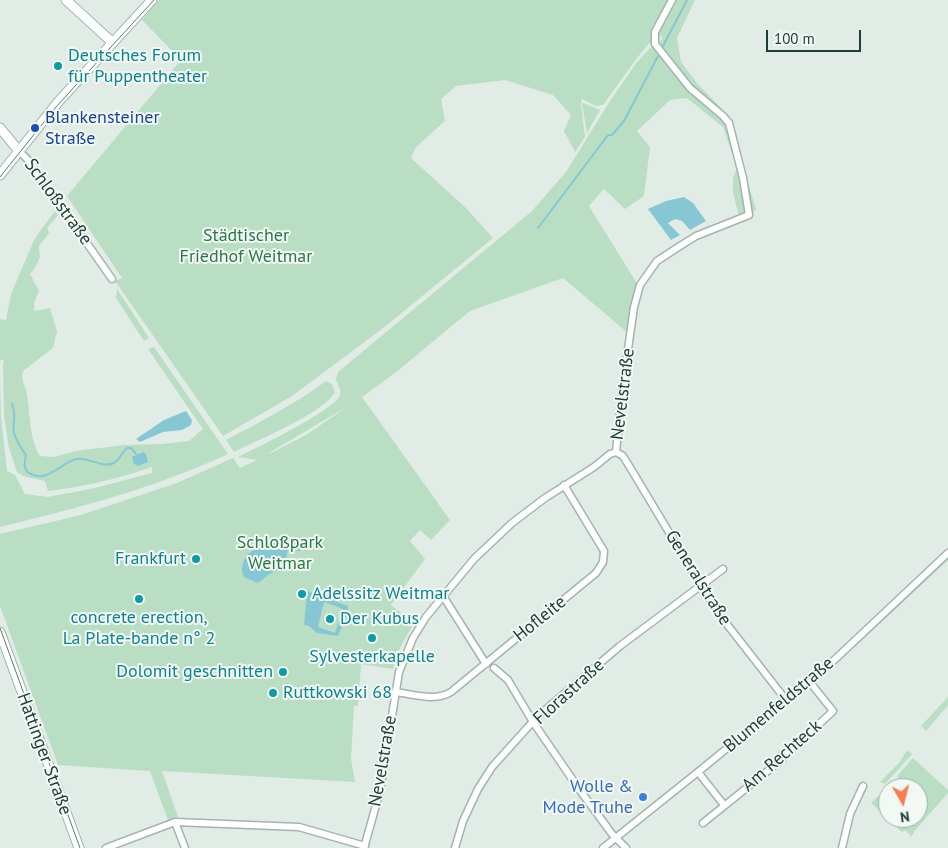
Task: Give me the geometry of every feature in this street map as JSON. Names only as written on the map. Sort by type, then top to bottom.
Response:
[{"type":"main road","points":[[66,0],[113,43]]},
{"type":"main road","points":[[0,175],[59,101],[152,0]]},
{"type":"main road","name":"Schloßstraße","points":[[0,128],[19,151]]},
{"type":"main road","name":"Hattinger Straße","points":[[0,632],[79,848]]},
{"type":"street","name":"Nevelstraße","points":[[364,847],[380,791],[399,672],[413,638],[426,617],[443,596],[474,560],[512,523],[542,499],[594,467],[610,454],[616,452],[632,324],[640,285],[657,261],[696,236],[749,216],[743,178],[729,123],[690,88],[655,44],[655,32],[672,0]]},
{"type":"street","name":"Schloßstraße","points":[[19,151],[28,158],[112,279]]},
{"type":"street","name":"Generalstraße","points":[[616,452],[623,456],[719,614],[786,700]]},
{"type":"street","name":"Hofleite","points":[[395,692],[433,697],[446,696],[596,573],[603,564],[604,555],[602,547],[564,485]]},
{"type":"street","name":"Blumenfeldstraße","points":[[603,848],[809,682],[948,553]]},
{"type":"street","name":"Florastraße","points":[[455,848],[463,821],[478,789],[492,767],[533,722],[614,652],[723,569]]},
{"type":"street","points":[[443,596],[486,664]]},
{"type":"street","points":[[494,668],[508,680],[533,722],[579,789],[612,834],[626,848]]},
{"type":"street","name":"Am Rechteck","points":[[703,823],[780,761],[833,711],[809,682]]},
{"type":"street","points":[[698,772],[724,805]]},
{"type":"street","points":[[842,848],[850,814],[863,786]]},
{"type":"street","points":[[106,848],[175,822],[299,827],[364,847]]},
{"type":"street","points":[[175,822],[185,848]]},
{"type":"green space","points":[[159,0],[695,0],[677,38],[681,62],[730,121],[756,210],[748,215],[739,217],[733,192],[733,178],[737,168],[723,127],[687,98],[670,100],[637,131],[650,147],[644,196],[625,209],[604,189],[589,206],[638,285],[632,302],[628,333],[563,278],[470,311],[395,373],[362,397],[450,520],[431,540],[420,530],[410,541],[425,559],[391,605],[409,619],[416,619],[399,650],[393,669],[361,664],[358,706],[354,706],[351,759],[355,782],[162,771],[178,817],[168,820],[150,771],[58,765],[0,606],[0,534],[81,515],[177,483],[233,458],[240,468],[257,460],[238,457],[310,419],[335,402],[340,395],[340,389],[336,380],[338,372],[531,212],[566,172],[610,101],[637,62],[653,45],[659,44],[663,37],[654,32],[652,40],[603,105],[596,106],[582,99],[585,137],[575,152],[564,131],[571,115],[553,95],[505,80],[456,86],[441,99],[445,121],[416,147],[411,158],[466,208],[493,238],[382,329],[292,396],[223,436],[115,281],[122,278],[67,196],[181,60],[142,20]],"holes":[[[348,406],[306,435],[269,454]]]},
{"type":"green space","points":[[582,104],[600,110],[587,133]]},
{"type":"green space","points":[[55,211],[58,215],[47,228],[49,233],[39,246],[40,257],[30,274],[39,291],[34,303],[34,311],[50,308],[57,331],[53,348],[23,371],[22,374],[28,398],[33,440],[40,456],[53,457],[76,451],[124,445],[189,441],[203,429],[148,349],[154,347],[228,454],[144,487],[87,505],[0,527],[0,373],[1,416],[7,471],[15,475],[25,494],[48,497],[95,488],[152,473],[152,467],[100,482],[48,491],[45,481],[23,476],[17,472],[9,448],[4,416],[4,359],[0,361],[0,319],[6,320],[11,294],[35,238]]},
{"type":"green space","points":[[117,289],[149,338],[144,341],[116,298]]},
{"type":"green space","points":[[326,381],[332,384],[335,392],[317,409],[289,426],[234,452],[226,440],[290,405]]},
{"type":"green space","points":[[948,557],[948,560],[855,647],[854,645]]},
{"type":"green space","points":[[948,697],[948,705],[926,731],[921,726]]},
{"type":"green space","points":[[907,750],[912,754],[890,778],[884,778],[900,762]]},
{"type":"green space","points":[[913,758],[948,790],[948,793],[928,816],[928,778],[898,778],[897,776]]},
{"type":"green space","points":[[878,796],[878,810],[871,803]]},
{"type":"green space","points":[[898,828],[917,828],[911,837],[906,830],[902,832]]},
{"type":"water","points":[[684,197],[693,203],[706,221],[690,230],[682,221],[675,219],[668,223],[680,235],[671,240],[648,209],[666,201]]},
{"type":"water","points":[[186,411],[192,420],[191,425],[182,430],[163,432],[140,442],[136,439],[164,420]]},
{"type":"water","points":[[143,452],[146,454],[148,462],[138,466],[134,464],[132,457]]},
{"type":"water","points":[[282,537],[302,543],[303,548],[300,551],[288,549],[285,565],[257,583],[244,577],[243,562],[247,556],[267,541]]},
{"type":"water","points":[[307,591],[348,606],[348,611],[338,636],[317,633],[309,626],[304,625]],"holes":[[[324,602],[343,609],[335,633],[318,627]]]},
{"type":"waterway","points":[[663,46],[687,0]]},
{"type":"waterway","points":[[538,228],[608,135],[612,135],[624,121],[658,56]]},
{"type":"waterway","points":[[12,404],[14,433],[17,442],[26,455],[25,467],[29,473],[35,476],[53,472],[76,459],[110,464],[116,462],[127,448],[131,448],[136,454]]},
{"type":"tram line","points":[[0,177],[56,107],[154,0]]},
{"type":"tram line","points":[[0,628],[80,848]]},
{"type":"place","name":"Deutsches Forum für Puppentheater","points":[[58,66]]},
{"type":"place","name":"Blankensteiner Straße","points":[[35,128]]},
{"type":"place","name":"Frankfurt","points":[[196,559]]},
{"type":"place","name":"Adelssitz Weitmar","points":[[302,594]]},
{"type":"place","name":"concrete erection, La Plate-bande n° 2","points":[[139,599]]},
{"type":"place","name":"Der Kubus","points":[[330,619]]},
{"type":"place","name":"Sylvesterkapelle","points":[[372,638]]},
{"type":"place","name":"Dolomit geschnitten","points":[[283,672]]},
{"type":"place","name":"Ruttkowski 68","points":[[273,693]]},
{"type":"place","name":"Wolle & Mode Truhe","points":[[643,797]]},
{"type":"park label","name":"Städtischer Friedhof Weitmar","points":[[246,246]]},
{"type":"park label","name":"Schloßpark Weitmar","points":[[280,553]]}]
